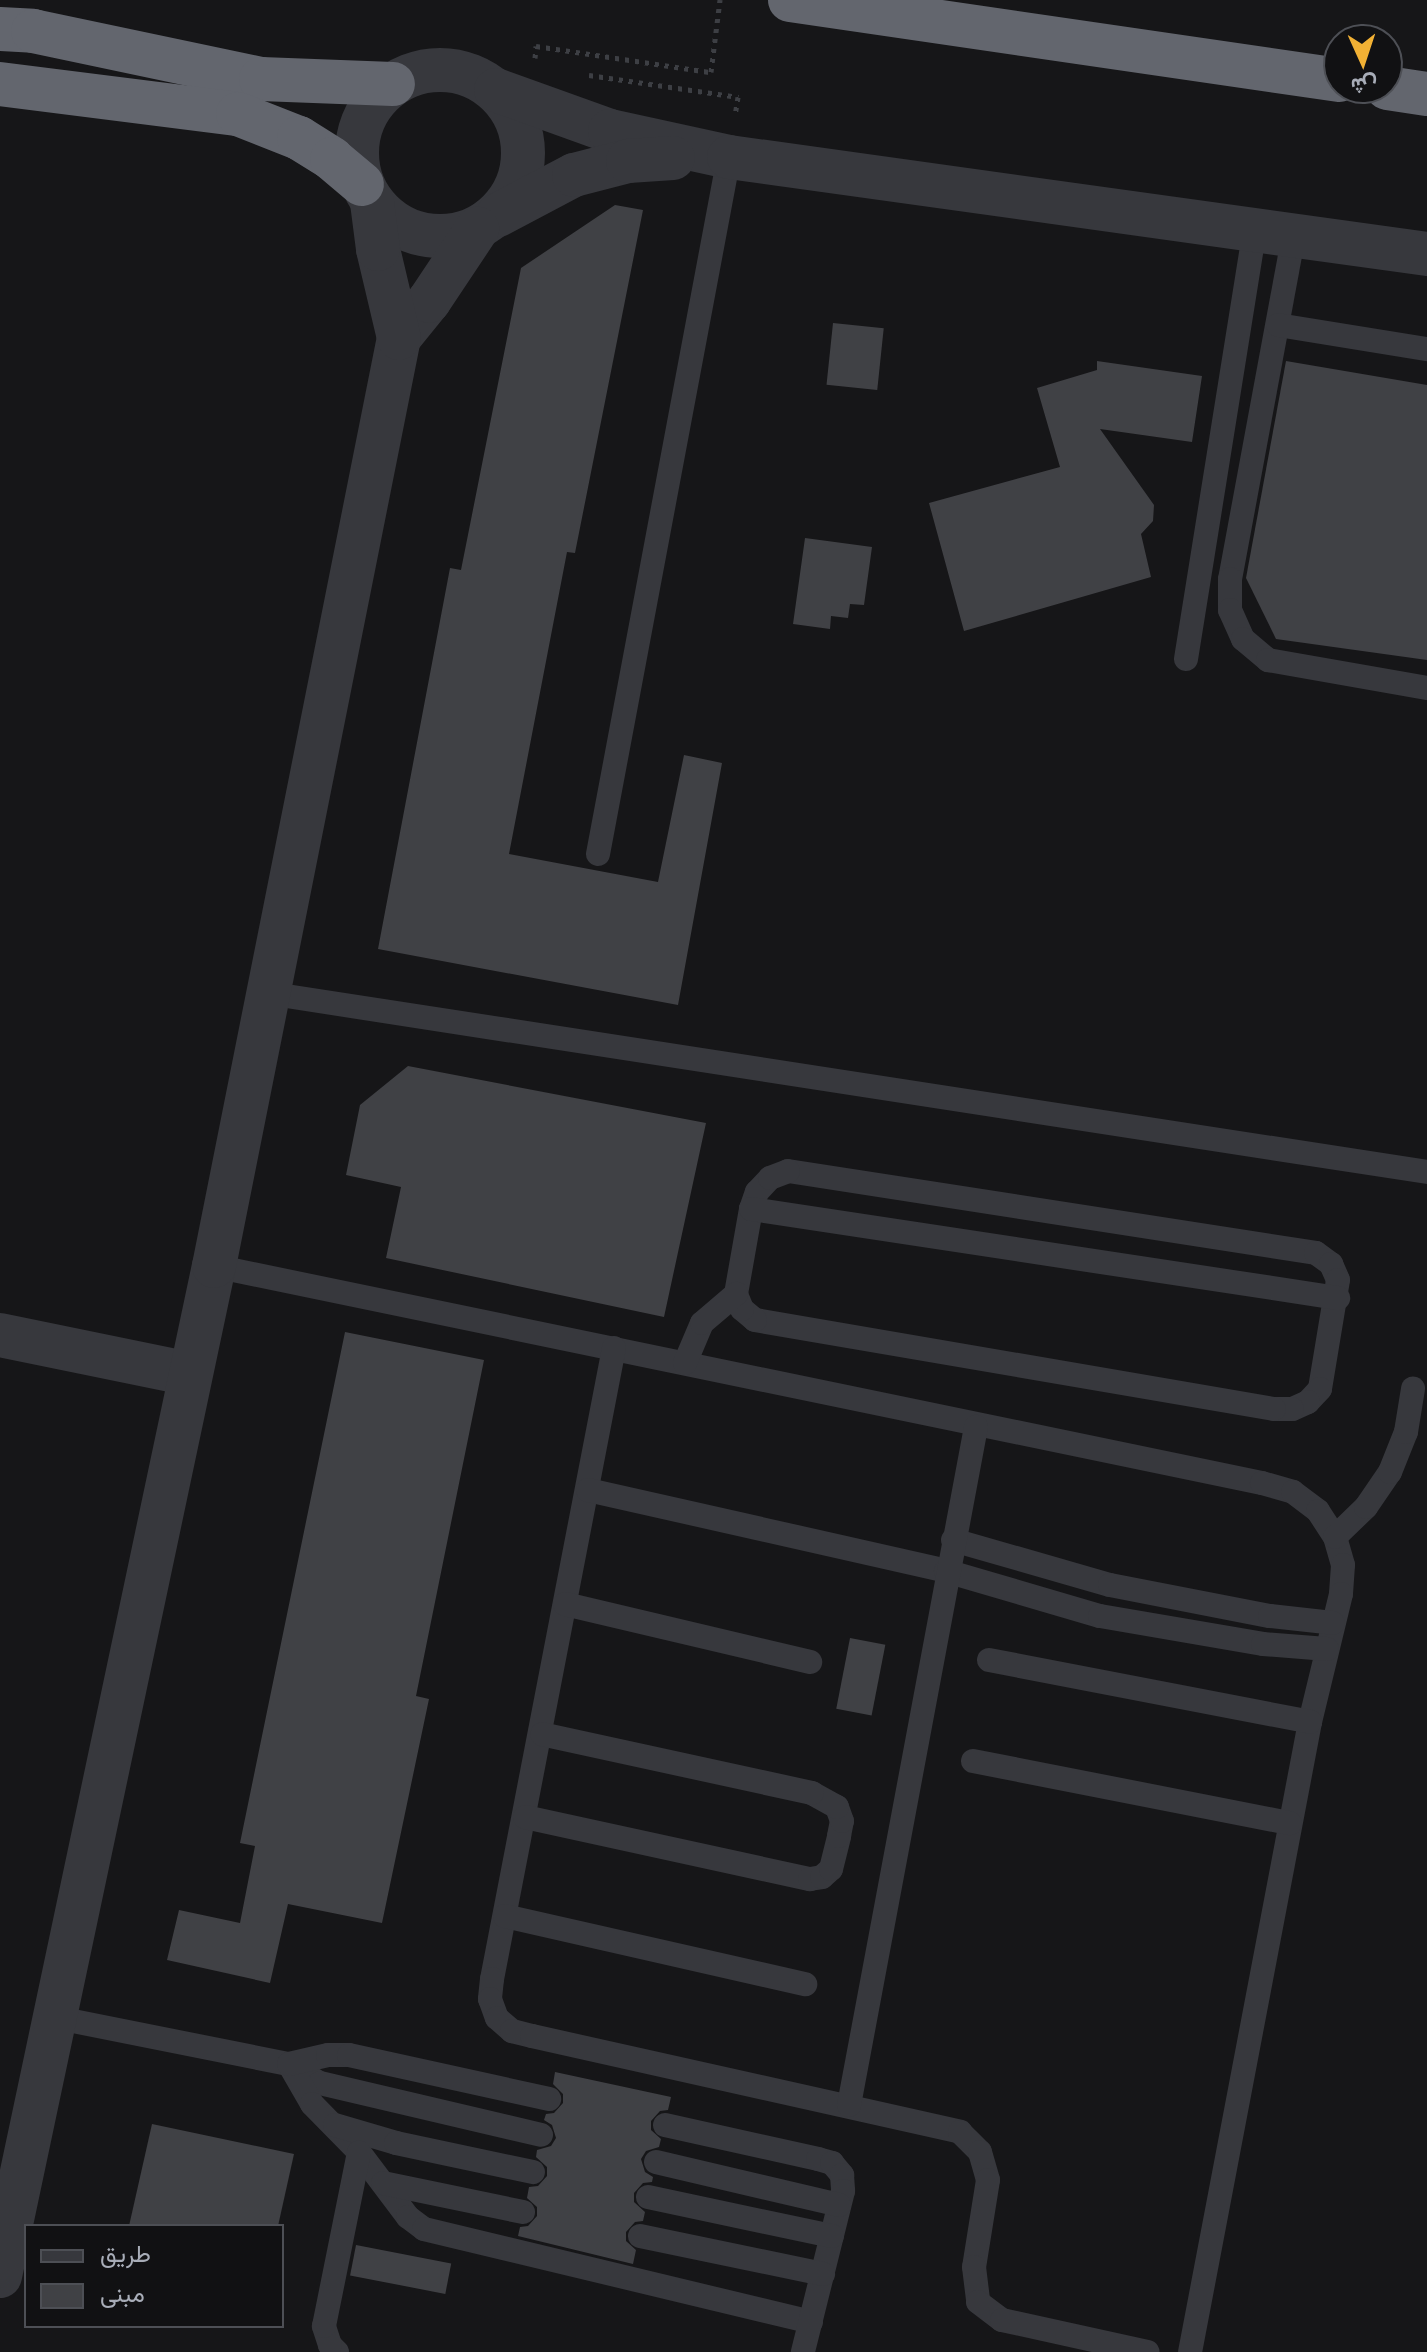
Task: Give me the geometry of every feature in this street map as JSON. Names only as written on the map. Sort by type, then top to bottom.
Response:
[{"type":"highway","points":[[790,0],[1323,78]]},
{"type":"highway","points":[[0,29],[33,31],[261,79],[393,84]]},
{"type":"highway","points":[[0,84],[238,114],[299,138],[332,159],[367,193]]},
{"type":"highway","points":[[1403,90],[1427,94]]},
{"type":"street","points":[[0,2276],[214,1266],[399,338],[357,140],[364,118],[393,84],[413,74],[434,70],[456,71],[496,90],[610,131],[729,157],[1427,254]]},
{"type":"street","points":[[399,338],[486,223],[514,194],[524,168],[524,139],[514,112],[496,90]]},
{"type":"street","points":[[367,193],[393,223],[420,235],[449,237],[486,223],[549,186],[600,166],[655,158],[729,157]]},
{"type":"street","points":[[0,1335],[190,1374]]},
{"type":"lane","points":[[598,854],[729,157]]},
{"type":"lane","points":[[1275,231],[1278,325],[1230,579],[1230,610],[1243,639],[1268,660],[1427,688]]},
{"type":"lane","points":[[1186,659],[1275,231]]},
{"type":"lane","points":[[1278,325],[1427,349]]},
{"type":"lane","points":[[267,993],[1427,1172]]},
{"type":"lane","points":[[788,1171],[1316,1253],[1331,1264],[1338,1280],[1338,1298],[1320,1389],[1308,1402],[1292,1409],[772,1324],[755,1320],[742,1309],[736,1294],[751,1209],[757,1192],[770,1178],[788,1171]]},
{"type":"lane","points":[[751,1209],[1338,1298]]},
{"type":"lane","points":[[214,1266],[1293,1492],[1318,1511],[1335,1537],[1343,1565],[1290,1823],[1190,2352]]},
{"type":"lane","points":[[685,1363],[702,1323],[736,1294]]},
{"type":"lane","points":[[614,1348],[490,1999],[497,2018],[512,2031],[960,2132],[980,2152],[988,2180],[973,2284],[978,2302],[1002,2320],[1148,2352]]},
{"type":"lane","points":[[1335,1537],[1366,1507],[1390,1472],[1406,1432],[1413,1389]]},
{"type":"lane","points":[[849,2105],[946,1571],[976,1427]]},
{"type":"lane","points":[[588,1490],[946,1571],[1100,1616],[1249,1642],[1327,1649]]},
{"type":"lane","points":[[953,1540],[1110,1585],[1270,1616],[1333,1623]]},
{"type":"lane","points":[[565,1604],[810,1662]]},
{"type":"lane","points":[[989,1660],[1310,1722]]},
{"type":"lane","points":[[525,1817],[810,1879],[822,1877],[831,1869],[839,1836],[842,1821],[837,1807],[812,1793],[542,1734]]},
{"type":"lane","points":[[973,1761],[1290,1823]]},
{"type":"lane","points":[[505,1916],[805,1984]]},
{"type":"lane","points":[[53,2017],[289,2064],[320,2083],[541,2135]]},
{"type":"lane","points":[[289,2064],[318,2056],[349,2055],[549,2099]]},
{"type":"lane","points":[[289,2064],[299,2085],[359,2152],[408,2217],[424,2229],[811,2322]]},
{"type":"lane","points":[[333,2125],[396,2143],[533,2172]]},
{"type":"lane","points":[[665,2125],[832,2163],[842,2175],[839,2205],[803,2352]]},
{"type":"lane","points":[[337,2352],[330,2345],[324,2326],[359,2152]]},
{"type":"lane","points":[[656,2162],[839,2205]]},
{"type":"lane","points":[[383,2183],[523,2212]]},
{"type":"lane","points":[[648,2197],[832,2236]]},
{"type":"lane","points":[[640,2236],[823,2274]]},
{"type":"path","points":[[533,67],[536,46],[711,72],[720,0]]},
{"type":"path","points":[[580,74],[738,97]]},
{"type":"building","points":[[615,205],[643,210],[575,553],[567,552],[509,854],[658,882],[684,755],[722,763],[678,1005],[378,949],[450,568],[461,570],[521,268]]},
{"type":"building","points":[[833,323],[884,328],[877,390],[827,385]]},
{"type":"building","points":[[1097,361],[1202,376],[1192,442],[1100,429],[1154,505],[1153,521],[1141,534],[1151,577],[964,631],[929,503],[1060,467],[1037,388],[1097,370]]},
{"type":"building","points":[[1286,361],[1427,385],[1427,660],[1276,639],[1246,578]]},
{"type":"building","points":[[805,538],[872,547],[864,605],[850,604],[848,618],[831,616],[830,629],[793,624]]},
{"type":"building","points":[[408,1066],[706,1123],[664,1317],[386,1258],[401,1187],[346,1175],[360,1105]]},
{"type":"building","points":[[345,1332],[484,1360],[416,1696],[429,1699],[382,1923],[288,1904],[270,1983],[167,1960],[179,1910],[240,1923],[255,1846],[240,1843]]},
{"type":"building","points":[[850,1638],[885,1645],[872,1716],[836,1709]]},
{"type":"building","points":[[555,2072],[671,2097],[668,2110],[660,2111],[651,2121],[651,2130],[661,2139],[659,2147],[646,2151],[641,2159],[645,2172],[653,2177],[652,2182],[643,2183],[634,2193],[634,2202],[645,2212],[643,2221],[635,2222],[626,2232],[626,2241],[636,2250],[633,2264],[518,2236],[520,2227],[528,2226],[537,2216],[537,2207],[527,2198],[529,2187],[538,2186],[547,2176],[547,2167],[536,2157],[537,2150],[551,2146],[556,2138],[552,2125],[544,2120],[546,2114],[554,2113],[563,2103],[563,2094],[553,2084]]},
{"type":"building","points":[[152,2124],[294,2154],[278,2224],[129,2224]]},
{"type":"building","points":[[356,2245],[451,2264],[445,2294],[350,2275]]}]
